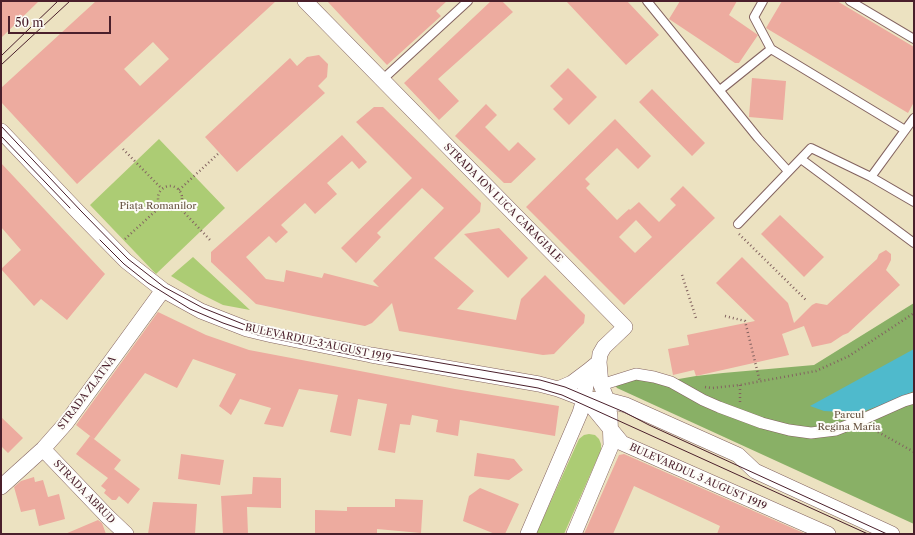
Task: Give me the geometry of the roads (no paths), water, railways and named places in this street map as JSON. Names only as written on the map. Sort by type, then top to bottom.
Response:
[{"type":"street","points":[[305,1],[382,80]]},
{"type":"street","name":"STRADA ION LUCA CARAGIALE","points":[[382,80],[625,327],[604,347],[593,366]]},
{"type":"street","name":"BULEVARDUL 3 AUGUST 1919","points":[[1,131],[115,250],[137,270],[163,290],[201,311],[247,329],[371,355],[535,384],[558,389],[584,399],[607,400],[633,408],[738,455],[755,471],[892,534]]},
{"type":"street","name":"STRADA ZLATNA","points":[[1,487],[43,449],[66,423],[163,290]]},
{"type":"street","points":[[558,389],[572,383],[593,366]]},
{"type":"street","points":[[574,534],[611,446],[610,416],[607,400],[593,366]]},
{"type":"street","points":[[528,534],[575,427],[593,366]]},
{"type":"street","points":[[601,385],[636,374],[654,377],[671,382],[703,400],[762,423],[789,430],[811,433],[836,430],[914,398]]},
{"type":"street","name":"BULEVARDUL 3 AUGUST 1919","points":[[584,399],[594,408],[622,444],[828,534]]},
{"type":"street","name":"STRADA ABRUD","points":[[43,449],[126,534]]},
{"type":"lane","points":[[382,80],[468,1]]},
{"type":"lane","points":[[647,1],[758,138],[788,172]]},
{"type":"lane","points":[[763,1],[754,18],[771,49],[905,130]]},
{"type":"lane","points":[[850,1],[914,39]]},
{"type":"lane","points":[[720,90],[771,49]]},
{"type":"lane","points":[[871,177],[914,118]]},
{"type":"lane","points":[[738,224],[810,148],[871,177],[914,202]]},
{"type":"lane","points":[[801,159],[914,243]]},
{"type":"water","points":[[914,349],[914,391],[859,413],[824,411],[810,406]]},
{"type":"tram line","points":[[1,56],[58,1]]},
{"type":"tram line","points":[[1,65],[70,1]]},
{"type":"tram line","points":[[1,126],[128,259],[164,287],[203,308],[248,326],[272,332],[371,351],[540,380],[565,387],[624,412],[649,425],[887,534]]},
{"type":"tram line","points":[[1,136],[70,208]]},
{"type":"tram line","points":[[100,240],[124,264],[148,283],[190,309],[223,323],[258,335],[370,359],[538,388],[562,395],[868,534]]},
{"type":"park label","name":"Piața Romanilor","points":[[158,206]]},
{"type":"park label","name":"Parcul Regina Maria","points":[[849,420]]}]
